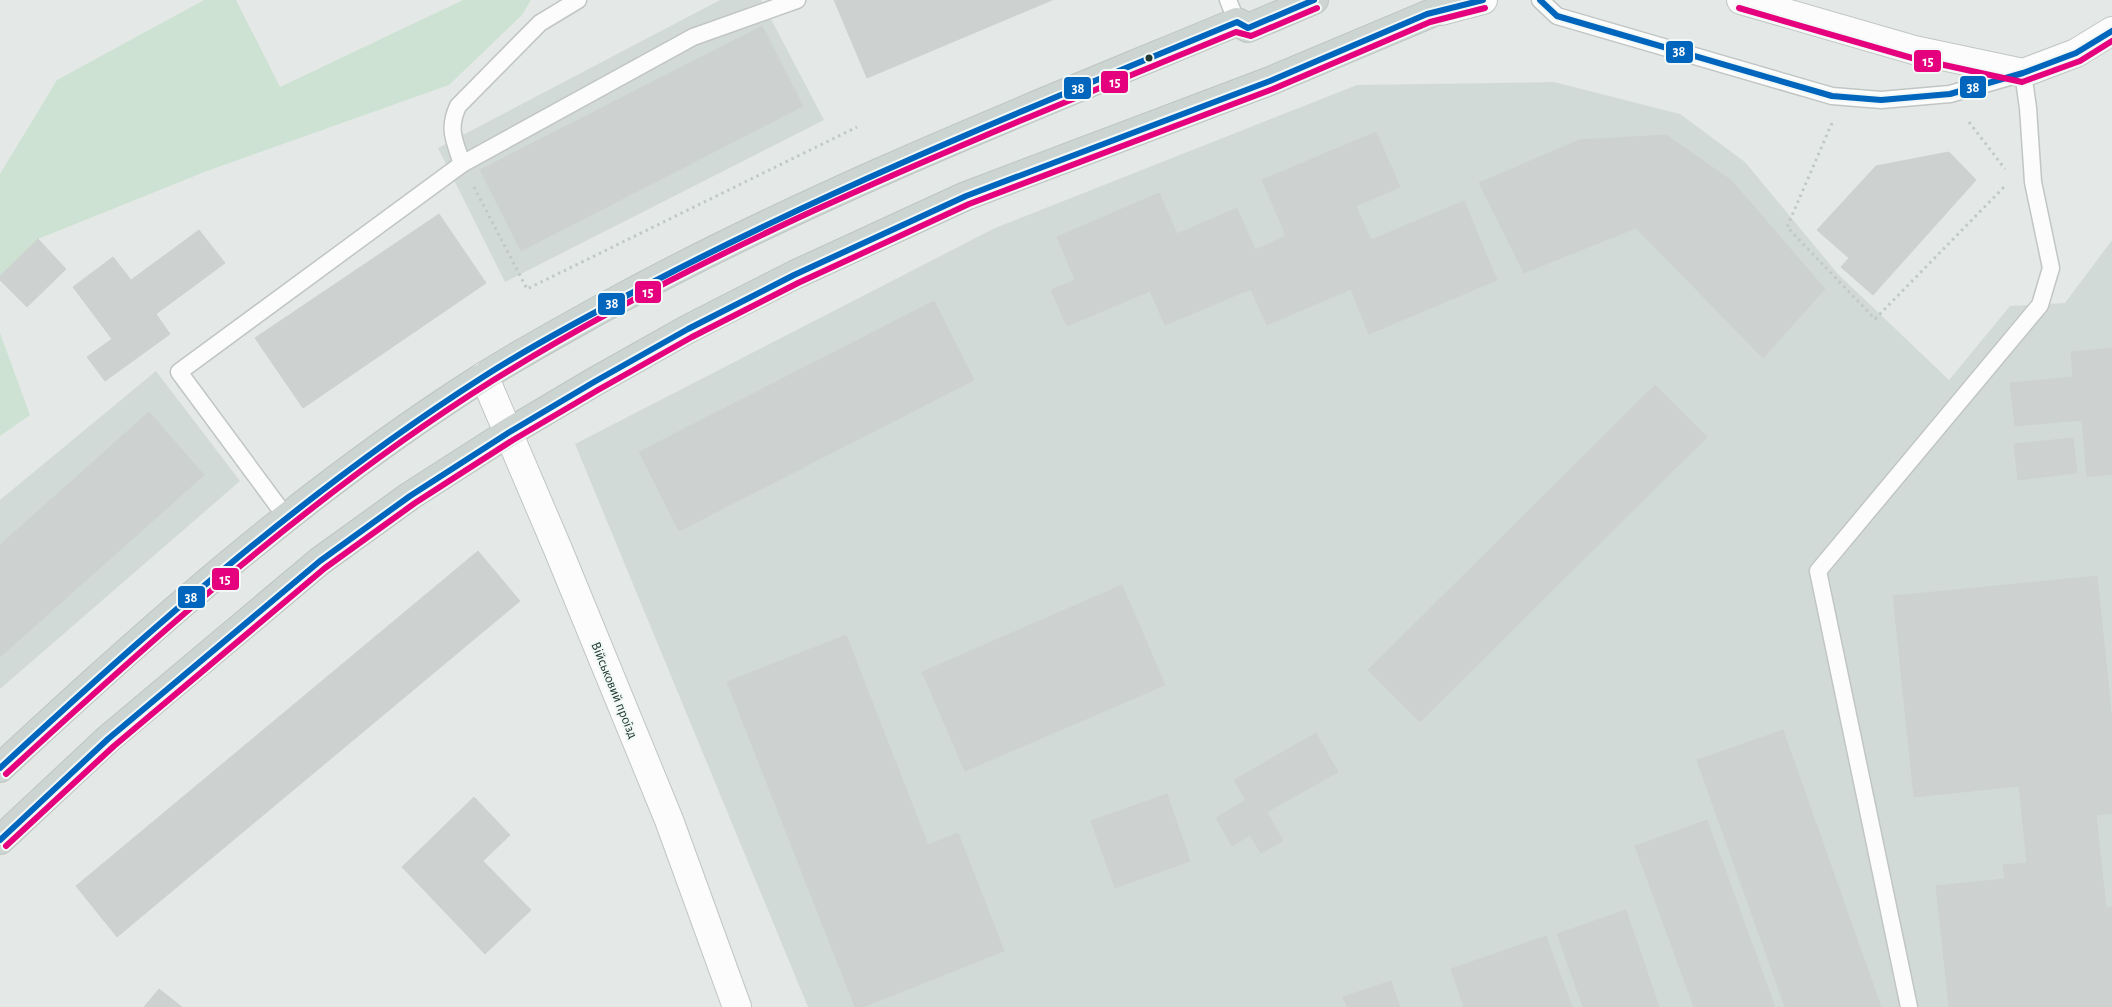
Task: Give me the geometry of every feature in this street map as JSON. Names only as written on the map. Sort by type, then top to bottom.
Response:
[{"type":"main road","points":[[0,768],[95,680],[286,517],[377,449],[484,376],[666,274],[778,218],[1233,11],[1248,28],[1314,0]]},
{"type":"main road","points":[[0,840],[108,739],[320,560],[410,496],[508,433],[688,329],[794,275],[966,196],[1270,82],[1463,0]]},
{"type":"street","points":[[1427,14],[1483,0]]},
{"type":"street","points":[[1741,0],[1914,50],[2023,74],[2076,53],[2112,31]]},
{"type":"street","name":"Військовий проїзд","points":[[484,376],[669,820],[737,1007]]},
{"type":"lane","points":[[462,164],[451,130],[452,120],[458,106],[540,23],[578,0]]},
{"type":"lane","points":[[286,517],[179,372],[462,164],[693,37],[797,0]]},
{"type":"lane","points":[[1540,0],[1557,16],[1832,96],[1882,100],[1950,94],[2023,74],[2028,108],[2033,182],[2051,268],[2040,305],[1818,571],[1909,1007]]},
{"type":"path","points":[[1833,122],[1787,227],[1875,319],[2012,178]]},
{"type":"path","points":[[1969,122],[2007,171]]},
{"type":"path","points":[[462,164],[527,288],[857,127]]},
{"type":"shaded area","points":[[720,0],[761,0],[824,120],[505,282],[438,148]]},
{"type":"shaded area","points":[[1554,82],[1680,114],[1745,162],[1838,274],[1949,380],[2010,306],[2065,303],[2112,240],[2112,1007],[808,1007],[575,444],[995,228],[1357,85]]},
{"type":"shaded area","points":[[156,371],[240,481],[0,689],[0,500]]},
{"type":"green space","points":[[204,0],[236,0],[280,87],[463,0],[531,0],[522,15],[449,85],[207,171],[38,239],[0,278],[0,174],[57,80]]},
{"type":"green space","points":[[0,333],[30,415],[0,436]]},
{"type":"building","points":[[834,0],[1052,0],[867,78]]},
{"type":"building","points":[[762,26],[803,106],[521,251],[480,170]]},
{"type":"building","points":[[1376,132],[1400,187],[1356,206],[1371,240],[1464,201],[1497,280],[1369,334],[1351,289],[1267,325],[1251,289],[1165,325],[1150,291],[1067,326],[1051,290],[1075,280],[1057,237],[1159,193],[1177,234],[1237,208],[1255,250],[1286,236],[1262,180]]},
{"type":"building","points":[[1666,135],[1732,181],[1825,289],[1763,358],[1636,228],[1524,273],[1479,183],[1579,140]]},
{"type":"building","points":[[1949,152],[1976,180],[1873,295],[1841,267],[1849,258],[1817,230],[1876,166]]},
{"type":"building","points":[[439,214],[486,283],[303,408],[255,338]]},
{"type":"building","points":[[199,230],[225,263],[156,314],[170,334],[105,381],[87,357],[112,339],[73,287],[113,257],[131,280]]},
{"type":"building","points":[[38,239],[66,269],[27,307],[0,280],[0,276]]},
{"type":"building","points":[[934,301],[974,380],[679,531],[639,452]]},
{"type":"building","points":[[2112,348],[2112,474],[2087,477],[2082,420],[2015,426],[2010,383],[2073,377],[2071,352]]},
{"type":"building","points":[[1655,385],[1707,437],[1420,722],[1368,670]]},
{"type":"building","points":[[149,412],[204,475],[0,657],[0,545]]},
{"type":"building","points":[[2073,438],[2077,473],[2018,480],[2014,444]]},
{"type":"building","points":[[478,551],[520,601],[117,937],[76,886]]},
{"type":"building","points":[[2097,576],[2112,720],[2112,813],[2096,815],[2106,908],[2112,907],[2112,1007],[1949,1007],[1936,886],[2005,879],[2003,865],[2027,863],[2019,786],[1914,797],[1893,596]]},
{"type":"building","points":[[1122,585],[1165,685],[965,771],[922,672]]},
{"type":"building","points":[[846,635],[928,845],[958,833],[1004,951],[863,1007],[855,1007],[727,682]]},
{"type":"building","points":[[1783,730],[1881,1007],[1785,1007],[1697,760]]},
{"type":"building","points":[[1316,733],[1338,772],[1267,812],[1283,841],[1261,853],[1250,835],[1232,846],[1216,818],[1246,800],[1234,780]]},
{"type":"building","points":[[1167,794],[1190,861],[1115,888],[1091,821]]},
{"type":"building","points":[[474,797],[510,835],[483,861],[531,910],[485,954],[402,867]]},
{"type":"building","points":[[1707,820],[1775,1007],[1694,1007],[1635,846]]},
{"type":"building","points":[[1626,910],[1659,1007],[1583,1007],[1557,934]]},
{"type":"building","points":[[1546,936],[1572,1007],[1464,1007],[1451,969]]},
{"type":"building","points":[[1391,981],[1400,1007],[1347,1007],[1343,997]]},
{"type":"building","points":[[159,989],[182,1007],[144,1007]]},
{"type":"transit line","name":"38","points":[[0,768],[173,612],[293,513],[418,420],[523,352],[721,247],[793,212],[940,146],[1237,22],[1248,28],[1314,0]]},
{"type":"transit line","name":"38","points":[[0,840],[108,739],[320,561],[410,496],[508,433],[594,382],[688,329],[794,275],[966,196],[1270,81],[1427,14],[1483,0]]},
{"type":"transit line","name":"38","points":[[1540,0],[1557,16],[1832,96],[1881,100],[1950,94],[2023,73],[2076,53],[2112,31]]},
{"type":"transit line","name":"15","points":[[6,774],[180,617],[240,566],[363,469],[492,381],[581,329],[671,280],[763,234],[857,191],[1046,110],[1236,32],[1251,36],[1317,8]]},
{"type":"transit line","name":"15","points":[[6,846],[114,746],[325,568],[415,503],[513,440],[598,390],[692,337],[798,283],[969,204],[1273,89],[1430,22],[1485,8]]},
{"type":"transit line","name":"15","points":[[1739,8],[1912,58],[2022,82],[2080,61],[2112,41]]}]
